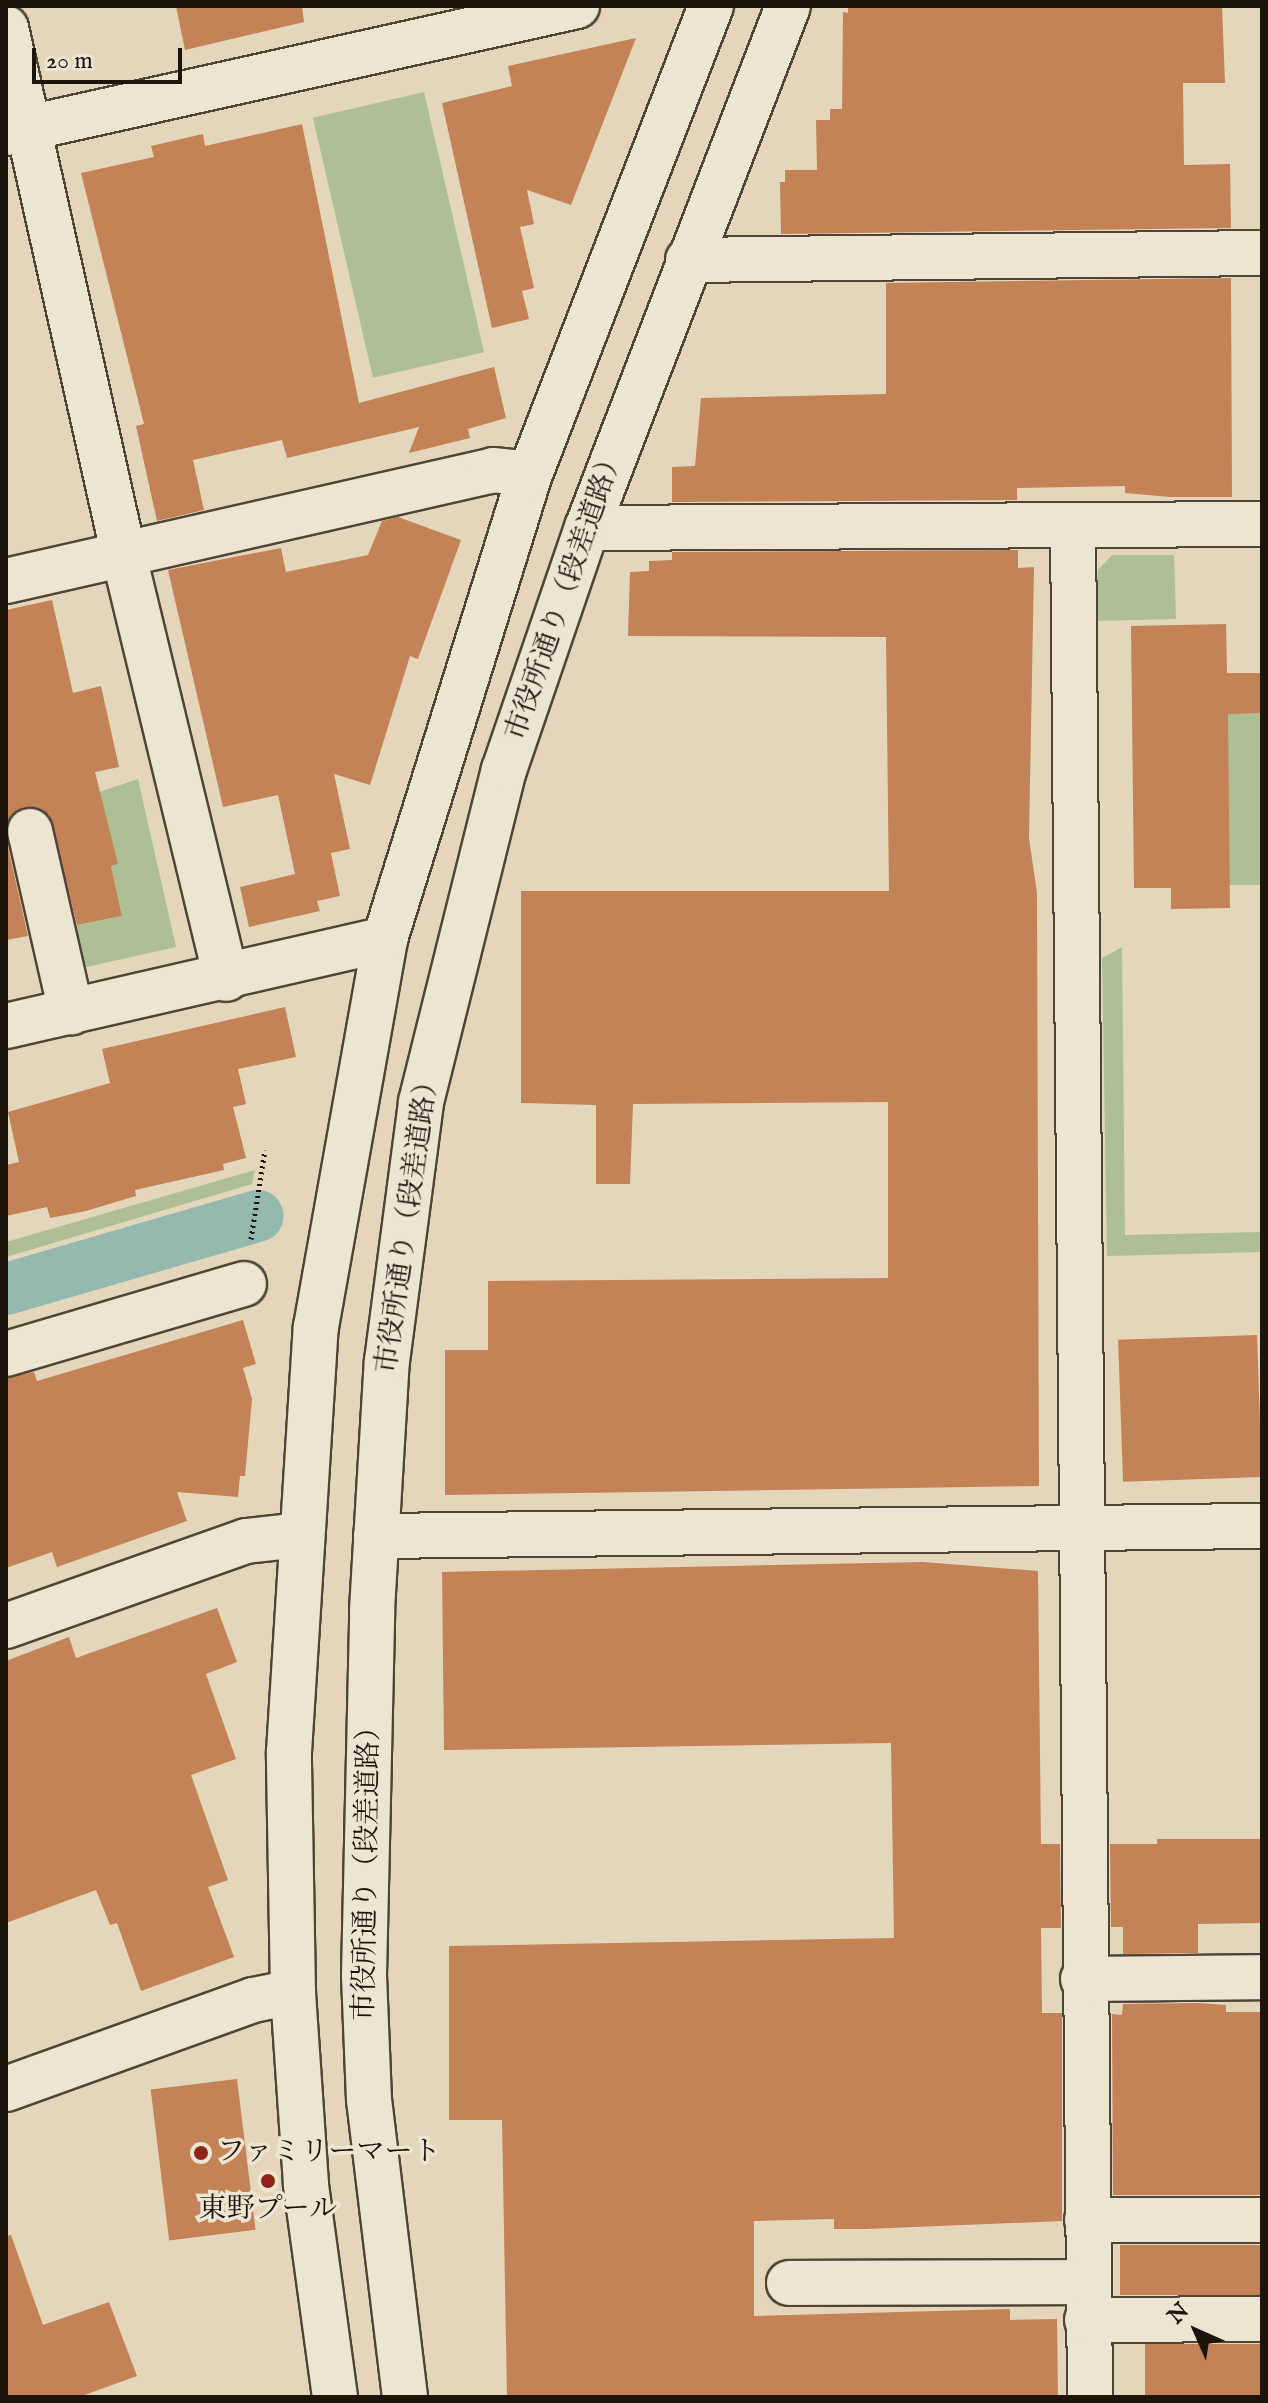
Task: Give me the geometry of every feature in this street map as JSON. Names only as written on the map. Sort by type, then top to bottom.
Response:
[{"type":"street","points":[[16,130],[577,6]]},
{"type":"street","points":[[335,2397],[306,2184],[293,1992],[289,1752],[300,1535],[316,1327],[385,939],[530,474],[711,6]]},
{"type":"street","name":"市役所通り（段差道路）","points":[[405,2397],[380,2219],[364,1975],[376,1536],[387,1361],[421,1102],[504,770],[587,528],[788,6]]},
{"type":"street","points":[[6,28],[16,130],[124,556],[226,979]]},
{"type":"street","points":[[688,260],[1262,253]]},
{"type":"street","points":[[6,581],[493,470],[530,474]]},
{"type":"street","points":[[587,528],[1262,524]]},
{"type":"street","points":[[1073,526],[1074,914],[1086,1529],[1083,1979],[1090,2397]]},
{"type":"street","points":[[30,831],[71,1012]]},
{"type":"street","points":[[6,1026],[226,979],[385,939]]},
{"type":"street","points":[[6,1354],[247,1266]]},
{"type":"street","points":[[376,1536],[1262,1526]]},
{"type":"street","points":[[6,1626],[246,1541],[300,1535]]},
{"type":"street","points":[[1083,1979],[1262,1977]]},
{"type":"street","points":[[6,2089],[253,2000],[293,1992]]},
{"type":"street","points":[[1087,2220],[1262,2220]]},
{"type":"street","points":[[789,2283],[1088,2301],[1262,2319]]},
{"type":"path","points":[[247,1266],[265,1150]]},
{"type":"green space","points":[[424,92],[484,352],[373,378],[313,118]]},
{"type":"green space","points":[[1112,555],[1174,555],[1176,619],[1095,621],[1098,570]]},
{"type":"green space","points":[[1228,713],[1262,713],[1262,885],[1228,885]]},
{"type":"green space","points":[[138,779],[176,947],[82,968],[73,926],[122,916],[111,866],[118,864],[93,794]]},
{"type":"green space","points":[[1122,947],[1125,1235],[1262,1232],[1262,1252],[1107,1256],[1102,958]]},
{"type":"green space","points":[[255,1170],[252,1184],[6,1257],[6,1242]]},
{"type":"building","points":[[176,6],[302,6],[304,22],[185,50]]},
{"type":"building","points":[[848,6],[1222,6],[1225,83],[1183,83],[1184,165],[1230,164],[1231,228],[781,234],[780,182],[785,182],[785,170],[817,170],[816,120],[830,120],[830,109],[842,109],[843,12],[848,13]]},
{"type":"building","points":[[636,38],[571,205],[527,190],[534,224],[520,227],[534,288],[522,291],[529,319],[492,328],[442,103],[512,86],[508,66]]},
{"type":"building","points":[[302,124],[359,403],[494,367],[506,418],[468,429],[470,438],[409,453],[419,427],[287,458],[282,440],[193,460],[204,510],[157,521],[136,426],[144,424],[81,173],[154,157],[151,146],[203,134],[205,146]]},
{"type":"building","points":[[1231,278],[1232,497],[1125,493],[1125,486],[1017,488],[1017,500],[672,502],[672,467],[695,466],[701,398],[886,394],[886,283]]},
{"type":"building","points":[[398,517],[461,540],[418,659],[410,656],[370,785],[334,774],[350,849],[331,853],[340,896],[317,901],[320,911],[249,927],[240,887],[295,874],[278,795],[223,807],[168,570],[281,548],[286,572],[368,555],[382,521]]},
{"type":"building","points":[[1018,550],[1018,568],[1034,567],[1029,838],[1037,893],[1039,1486],[445,1495],[445,1350],[488,1350],[488,1281],[888,1278],[888,1102],[633,1104],[630,1184],[596,1184],[596,1105],[521,1103],[521,891],[889,891],[886,637],[628,636],[630,572],[649,571],[649,561],[672,560],[672,552]]},
{"type":"building","points":[[52,600],[73,693],[101,686],[119,767],[95,772],[118,864],[111,866],[122,916],[77,925],[49,815],[24,807],[6,824],[6,610]]},
{"type":"building","points":[[1226,624],[1227,673],[1262,673],[1262,713],[1228,714],[1230,908],[1171,909],[1171,888],[1134,888],[1131,626]]},
{"type":"building","points":[[6,838],[28,936],[6,940]]},
{"type":"building","points":[[285,1007],[296,1057],[238,1069],[246,1104],[233,1107],[246,1158],[223,1164],[224,1170],[135,1190],[136,1196],[86,1211],[50,1218],[47,1207],[6,1216],[6,1165],[19,1162],[8,1112],[110,1083],[102,1049]]},
{"type":"building","points":[[243,1320],[256,1364],[243,1368],[252,1399],[245,1476],[240,1476],[238,1497],[177,1492],[187,1521],[57,1567],[52,1552],[6,1568],[6,1378],[34,1372],[37,1381]]},
{"type":"building","points":[[1257,1335],[1262,1477],[1123,1482],[1118,1340]]},
{"type":"building","points":[[923,1562],[1038,1571],[1041,1844],[1060,1844],[1061,1928],[1041,1928],[1042,2013],[1062,2013],[1062,2221],[834,2229],[834,2219],[754,2221],[754,2316],[1010,2309],[1010,2320],[1057,2319],[1058,2397],[507,2397],[502,2120],[449,2120],[449,1946],[894,1938],[891,1743],[444,1750],[442,1572]]},
{"type":"building","points":[[217,1608],[237,1662],[206,1674],[236,1759],[191,1775],[228,1880],[208,1887],[234,1957],[141,1991],[117,1923],[110,1925],[96,1890],[6,1923],[6,1661],[69,1637],[76,1658]]},
{"type":"building","points":[[1157,1839],[1262,1839],[1262,1923],[1198,1924],[1198,1953],[1123,1954],[1123,1927],[1111,1927],[1110,1844],[1157,1844]]},
{"type":"building","points":[[1123,2004],[1226,2005],[1226,2012],[1262,2012],[1262,2195],[1113,2195],[1112,2014],[1122,2015]]},
{"type":"building","points":[[237,2079],[256,2230],[169,2240],[151,2090]]},
{"type":"building","points":[[11,2235],[43,2325],[109,2302],[137,2376],[79,2397],[6,2397],[6,2236]]},
{"type":"building","points":[[1120,2245],[1262,2245],[1262,2295],[1120,2295]]},
{"type":"building","points":[[1145,2344],[1262,2344],[1262,2397],[1145,2397]]},
{"type":"waterway","points":[[6,1289],[258,1216]]},
{"type":"place","name":"ファミリーマート","points":[[201,2153]]},
{"type":"place","name":"東野プール","points":[[268,2181]]}]
